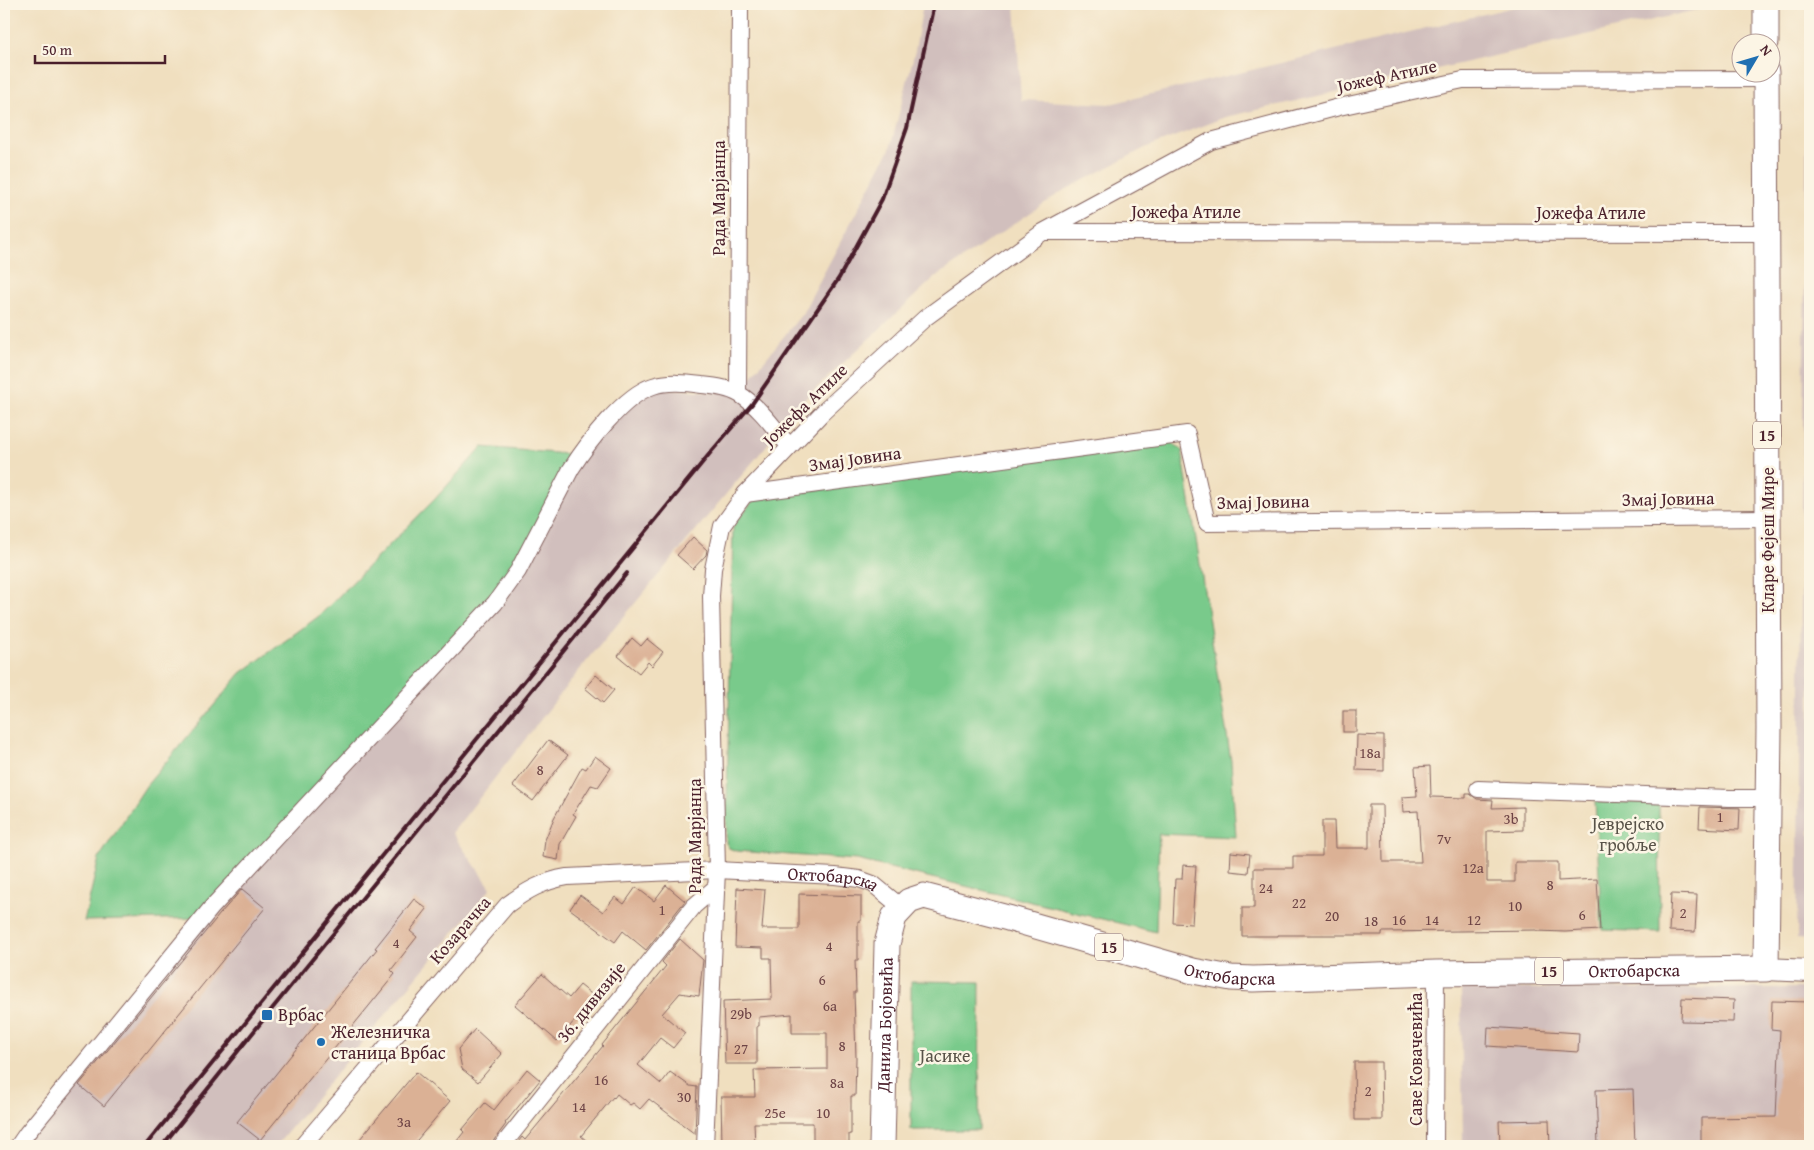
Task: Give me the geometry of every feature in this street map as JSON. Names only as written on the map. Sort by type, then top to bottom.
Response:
[{"type":"main road","points":[[1766,4],[1766,32]]},
{"type":"main road","name":"Кларе Фејеш Мире","points":[[1766,82],[1768,518],[1766,969]]},
{"type":"main road","name":"Октобарска","points":[[901,907],[916,898],[924,896],[1193,971],[1231,978],[1253,979],[1436,973],[1766,969]]},
{"type":"main road","name":"Данила Бојовића","points":[[882,1146],[887,944],[894,917],[901,907]]},
{"type":"street","name":"Рада Марјанца","points":[[738,393],[740,4]]},
{"type":"street","name":"Јожеф Атиле","points":[[1043,232],[1211,141],[1340,107],[1463,80],[1732,76]]},
{"type":"street","name":"Јожефа Атиле","points":[[722,526],[745,494],[789,446],[925,318],[1043,232],[1766,233]]},
{"type":"street","points":[[18,1146],[27,1132],[212,907],[495,603],[518,570],[576,462],[594,437],[625,403],[647,388],[666,383],[682,382],[704,385],[738,393],[762,412],[789,446]]},
{"type":"street","name":"Змај Јовина","points":[[745,494],[1187,434],[1207,523],[1768,518]]},
{"type":"street","name":"Рада Марјанца","points":[[705,1146],[717,870],[711,596],[713,569],[722,526]]},
{"type":"street","points":[[1478,789],[1767,798]]},
{"type":"street","name":"Октобарска","points":[[717,870],[859,879],[873,884],[901,907]]},
{"type":"street","name":"Козарачка","points":[[302,1146],[507,905],[522,894],[537,885],[567,877],[717,870]]},
{"type":"street","name":"36. дивизије","points":[[502,1146],[694,906],[716,887]]},
{"type":"street","points":[[1766,969],[1810,971]]},
{"type":"street","name":"Саве Ковачевића","points":[[1435,1146],[1436,973]]},
{"type":"shaded area","points":[[923,4],[1015,4],[1021,100],[1110,104],[1526,4],[1723,4],[1225,117],[1145,148],[1061,192],[934,278],[807,397],[581,668],[452,833],[491,888],[276,1146],[18,1146],[580,455],[647,388],[738,393],[802,314],[890,149],[915,51]]},
{"type":"shaded area","points":[[1808,4],[1810,4],[1810,939],[1797,938]]},
{"type":"shaded area","points":[[1810,988],[1810,1146],[1463,1146],[1461,989]]},
{"type":"green space","points":[[1171,442],[1182,450],[1231,761],[1236,837],[1159,834],[1156,932],[857,860],[736,851],[729,848],[726,843],[733,526],[755,498]]},
{"type":"green space","points":[[482,447],[580,455],[518,571],[203,918],[84,921],[99,858],[146,786],[241,673],[319,616],[435,499]]},
{"type":"green space","name":"Јеврејско гробље","points":[[1595,802],[1659,803],[1660,932],[1602,930]]},
{"type":"green space","name":"Јасике","points":[[911,981],[980,982],[979,1130],[911,1130]]},
{"type":"building","points":[[693,537],[707,550],[706,555],[693,569],[677,555]]},
{"type":"building","points":[[632,638],[641,646],[647,639],[663,652],[652,666],[648,662],[639,673],[618,656]]},
{"type":"building","points":[[596,675],[614,690],[603,703],[585,688]]},
{"type":"building","points":[[1343,711],[1356,711],[1356,732],[1343,732]]},
{"type":"building","points":[[1357,735],[1384,736],[1384,771],[1356,770]]},
{"type":"building","points":[[548,740],[568,755],[533,801],[513,786]]},
{"type":"building","points":[[595,756],[611,768],[598,787],[591,785],[573,814],[576,816],[560,844],[558,860],[543,857],[545,840],[554,818],[582,767],[586,769]]},
{"type":"building","points":[[1430,766],[1431,797],[1466,798],[1466,794],[1470,794],[1477,799],[1493,800],[1492,808],[1523,807],[1523,830],[1487,831],[1487,882],[1515,882],[1515,862],[1558,862],[1558,881],[1597,879],[1600,930],[1565,932],[1537,930],[1382,932],[1382,935],[1242,936],[1242,908],[1254,908],[1254,868],[1293,868],[1293,856],[1322,856],[1322,821],[1334,821],[1335,848],[1369,848],[1369,805],[1382,805],[1383,862],[1421,862],[1418,811],[1403,812],[1402,797],[1417,796],[1415,767]]},
{"type":"building","points":[[1700,807],[1740,808],[1739,830],[1699,828]]},
{"type":"building","points":[[1231,852],[1250,854],[1248,873],[1230,871]]},
{"type":"building","points":[[1183,865],[1196,866],[1192,924],[1173,923],[1175,879],[1182,879]]},
{"type":"building","points":[[666,885],[685,901],[646,950],[623,931],[615,942],[570,909],[580,895],[603,912],[615,897],[624,904],[636,887],[654,901]]},
{"type":"building","points":[[737,888],[765,890],[762,929],[799,929],[799,894],[861,896],[861,921],[858,921],[858,960],[855,960],[856,992],[854,992],[855,1096],[851,1096],[851,1134],[849,1134],[849,1146],[813,1146],[813,1123],[754,1123],[755,1146],[722,1146],[721,1097],[755,1097],[754,1070],[827,1069],[827,1033],[792,1033],[792,1014],[759,1017],[759,1026],[757,1026],[757,1064],[725,1064],[723,1001],[772,999],[771,958],[763,958],[763,948],[735,947]]},
{"type":"building","points":[[242,889],[265,908],[104,1106],[79,1085]]},
{"type":"building","points":[[1671,894],[1697,895],[1695,932],[1669,931]]},
{"type":"building","name":"Железничка станица Врбас","points":[[414,899],[427,909],[410,931],[417,937],[391,970],[395,974],[260,1140],[237,1122],[377,949],[375,948]]},
{"type":"building","points":[[680,939],[703,960],[699,996],[680,993],[662,1014],[685,1033],[673,1048],[660,1038],[638,1065],[661,1084],[670,1072],[690,1086],[697,1087],[695,1134],[649,1099],[640,1109],[633,1103],[630,1105],[617,1094],[581,1136],[593,1146],[515,1146],[522,1137],[525,1140],[603,1046],[666,966],[662,962]]},
{"type":"building","points":[[542,974],[569,998],[580,985],[595,997],[557,1041],[515,1005]]},
{"type":"building","points":[[1682,998],[1734,1000],[1733,1022],[1681,1021]]},
{"type":"building","points":[[1772,1001],[1810,1002],[1810,1146],[1701,1146],[1701,1118],[1776,1117],[1780,1030],[1771,1029]]},
{"type":"building","points":[[1488,1027],[1579,1033],[1578,1052],[1487,1046]]},
{"type":"building","points":[[475,1029],[502,1054],[478,1082],[462,1069],[458,1049]]},
{"type":"building","points":[[1354,1062],[1381,1062],[1382,1120],[1355,1120]]},
{"type":"building","points":[[527,1069],[540,1080],[505,1123],[492,1146],[453,1146],[464,1132],[462,1130],[485,1103],[494,1110]]},
{"type":"building","points":[[416,1072],[450,1101],[412,1146],[354,1146]]},
{"type":"building","points":[[1633,1089],[1635,1146],[1598,1146],[1596,1090]]},
{"type":"building","points":[[1549,1120],[1550,1146],[1500,1146],[1499,1121]]},
{"type":"railway","points":[[145,1146],[752,404],[839,278],[882,199],[907,128],[934,4]]},
{"type":"railway","points":[[162,1146],[627,573]]},
{"type":"place","name":"Врбас","points":[[267,1015]]},
{"type":"place","name":"Железничка станица Врбас","points":[[321,1042]]}]
